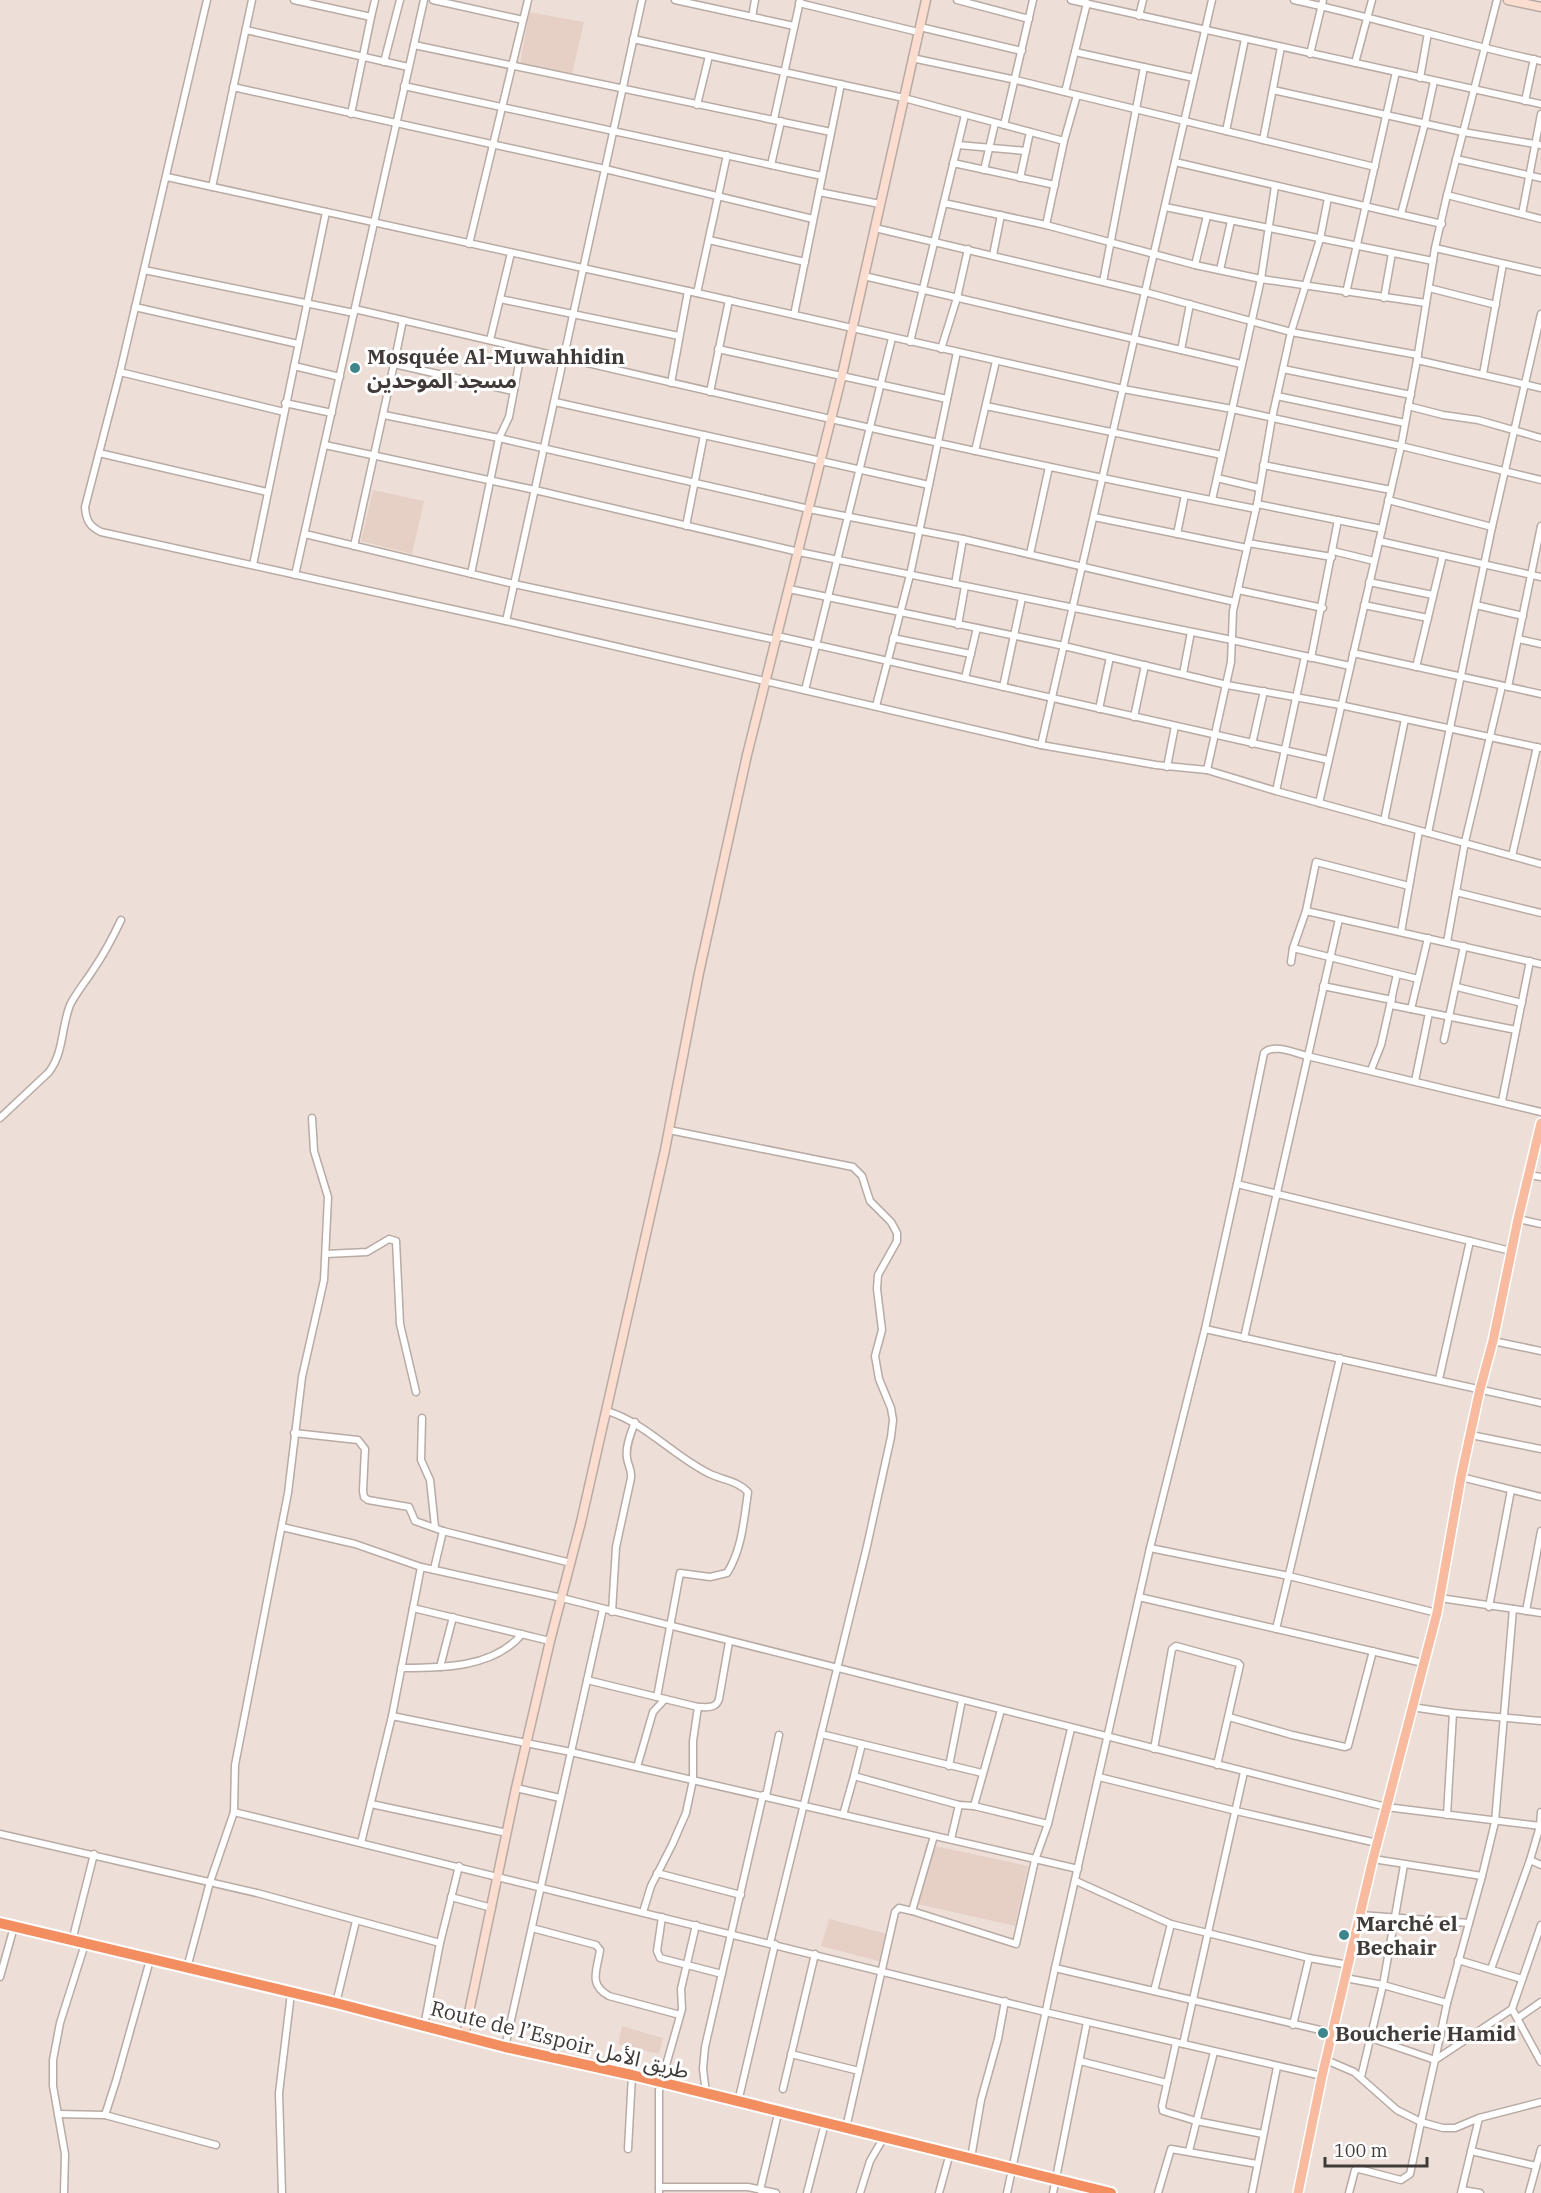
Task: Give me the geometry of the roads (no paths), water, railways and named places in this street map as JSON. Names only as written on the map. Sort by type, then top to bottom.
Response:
[{"type":"highway","name":"Route de l’Espoir طريق الأمل","points":[[0,1923],[1111,2193]]},
{"type":"main road","points":[[1298,2193],[1322,2076],[1373,1859],[1437,1613],[1479,1389],[1493,1341],[1518,1219],[1541,1123]]},
{"type":"street","points":[[207,0],[167,177],[85,507],[87,519],[93,528],[101,532],[506,621],[1041,745],[1167,767],[1207,770],[1541,864]]},
{"type":"street","points":[[212,187],[252,0]]},
{"type":"street","points":[[294,0],[371,17]]},
{"type":"street","points":[[351,114],[375,0]]},
{"type":"street","points":[[384,62],[400,0]]},
{"type":"street","points":[[295,575],[424,0]]},
{"type":"street","points":[[432,0],[523,21]]},
{"type":"street","points":[[469,244],[528,0]]},
{"type":"street","points":[[506,621],[641,0]]},
{"type":"street","points":[[675,0],[794,26]]},
{"type":"street","points":[[752,16],[755,0]]},
{"type":"street","points":[[464,2036],[516,1788],[607,1411],[669,1130],[699,974],[747,755],[842,375],[926,0]]},
{"type":"street","points":[[957,0],[1029,18]]},
{"type":"street","points":[[1004,125],[1033,0]]},
{"type":"street","points":[[1074,0],[1541,104]]},
{"type":"street","points":[[1108,9],[1110,0]]},
{"type":"street","points":[[1139,16],[1143,0]]},
{"type":"street","points":[[1041,745],[1212,0]]},
{"type":"street","points":[[1294,0],[1322,3],[1484,48],[1538,60],[1525,101]]},
{"type":"street","points":[[1355,63],[1372,0]]},
{"type":"street","points":[[1318,802],[1401,446],[1418,358],[1435,248],[1497,0]]},
{"type":"street","points":[[1508,0],[1537,4]]},
{"type":"street","points":[[771,165],[784,72],[799,2],[1022,51]]},
{"type":"street","points":[[1065,92],[1087,3]]},
{"type":"street","points":[[1310,54],[1322,3]]},
{"type":"street","points":[[246,30],[408,67]]},
{"type":"street","points":[[1420,78],[1428,33]]},
{"type":"street","points":[[633,39],[904,98],[1064,141]]},
{"type":"street","points":[[1226,131],[1245,39]]},
{"type":"street","points":[[414,45],[831,132]]},
{"type":"street","points":[[1263,140],[1281,47]]},
{"type":"street","points":[[1075,52],[1194,78]]},
{"type":"street","points":[[697,105],[709,56]]},
{"type":"street","points":[[912,58],[1016,80],[1375,167]]},
{"type":"street","points":[[1103,282],[1144,67]]},
{"type":"street","points":[[1346,293],[1396,72]]},
{"type":"street","points":[[1401,214],[1434,81]]},
{"type":"street","points":[[794,315],[841,84]]},
{"type":"street","points":[[404,86],[822,176]]},
{"type":"street","points":[[233,87],[605,169],[813,219]]},
{"type":"street","points":[[1273,90],[1463,132],[1538,144]]},
{"type":"street","points":[[1046,225],[1064,141],[1077,95]]},
{"type":"street","points":[[910,342],[965,114]]},
{"type":"street","points":[[1522,214],[1538,144],[1541,114]]},
{"type":"street","points":[[984,170],[995,123]]},
{"type":"street","points":[[1020,178],[1030,132]]},
{"type":"street","points":[[958,145],[1026,151]]},
{"type":"street","points":[[697,293],[727,156]]},
{"type":"street","points":[[1456,159],[1541,178]]},
{"type":"street","points":[[1175,162],[1442,224]]},
{"type":"street","points":[[953,163],[1055,186]]},
{"type":"street","points":[[167,177],[1123,389],[1232,409],[1401,446],[1541,480]]},
{"type":"street","points":[[1212,500],[1261,279],[1275,186]]},
{"type":"street","points":[[819,192],[880,204]]},
{"type":"street","points":[[1447,195],[1541,219]]},
{"type":"street","points":[[1207,770],[1232,662],[1231,620],[1256,506],[1272,418],[1291,332],[1320,239],[1328,198]]},
{"type":"street","points":[[944,203],[1046,225],[1196,265],[1261,279],[1426,303]]},
{"type":"street","points":[[1165,207],[1433,261]]},
{"type":"street","points":[[253,565],[326,212]]},
{"type":"street","points":[[993,255],[1001,215]]},
{"type":"street","points":[[1196,265],[1207,216]]},
{"type":"street","points":[[1220,270],[1231,221]]},
{"type":"street","points":[[875,228],[1145,292],[1291,332],[1418,358],[1541,388]]},
{"type":"street","points":[[709,240],[805,262]]},
{"type":"street","points":[[1435,248],[1541,272]]},
{"type":"street","points":[[941,349],[957,298],[968,249]]},
{"type":"street","points":[[489,340],[511,253]]},
{"type":"street","points":[[1384,298],[1392,253]]},
{"type":"street","points":[[1483,374],[1503,264]]},
{"type":"street","points":[[144,270],[403,320],[870,429],[1102,479],[1382,529]]},
{"type":"street","points":[[864,276],[1241,364]]},
{"type":"street","points":[[1429,288],[1496,305]]},
{"type":"street","points":[[671,383],[688,291]]},
{"type":"street","points":[[500,298],[680,336]]},
{"type":"street","points":[[710,392],[729,300]]},
{"type":"street","points":[[1181,350],[1190,304]]},
{"type":"street","points":[[135,308],[298,344]]},
{"type":"street","points":[[1428,833],[1492,527],[1541,314]]},
{"type":"street","points":[[354,546],[403,320]]},
{"type":"street","points":[[805,690],[892,338]]},
{"type":"street","points":[[471,574],[499,438],[509,417],[522,348]]},
{"type":"street","points":[[718,349],[947,399]]},
{"type":"street","points":[[876,706],[910,575],[957,352]]},
{"type":"street","points":[[975,451],[996,361]]},
{"type":"street","points":[[394,364],[513,391]]},
{"type":"street","points":[[294,366],[340,377]]},
{"type":"street","points":[[1283,369],[1411,394]]},
{"type":"street","points":[[120,372],[284,412]]},
{"type":"street","points":[[1277,396],[1405,423]]},
{"type":"street","points":[[555,402],[929,485]]},
{"type":"street","points":[[285,403],[332,413]]},
{"type":"street","points":[[986,406],[1222,455]]},
{"type":"street","points":[[1408,406],[1443,415],[1478,420],[1541,438]]},
{"type":"street","points":[[384,415],[499,438],[809,509],[963,539],[1235,602]]},
{"type":"street","points":[[686,526],[704,435]]},
{"type":"street","points":[[325,444],[535,490],[798,552],[1350,666]]},
{"type":"street","points":[[99,453],[267,492]]},
{"type":"street","points":[[1263,465],[1391,490]]},
{"type":"street","points":[[1030,554],[1049,467]]},
{"type":"street","points":[[1217,478],[1259,488]]},
{"type":"street","points":[[1177,534],[1185,495]]},
{"type":"street","points":[[1388,500],[1492,527]]},
{"type":"street","points":[[1094,517],[1177,534],[1374,561]]},
{"type":"street","points":[[1276,791],[1296,697],[1323,608],[1338,520]]},
{"type":"street","points":[[1447,942],[1465,842],[1518,639],[1541,526]]},
{"type":"street","points":[[304,534],[514,584],[816,645],[1328,760]]},
{"type":"street","points":[[955,584],[963,539]]},
{"type":"street","points":[[1379,541],[1541,577]]},
{"type":"street","points":[[1416,667],[1443,555]]},
{"type":"street","points":[[1369,582],[1433,595]]},
{"type":"street","points":[[958,625],[966,586]]},
{"type":"street","points":[[789,589],[1064,646],[1227,685],[1340,705],[1539,748],[1512,856]]},
{"type":"street","points":[[1238,590],[1323,608]]},
{"type":"street","points":[[1003,687],[1022,598]]},
{"type":"street","points":[[1364,605],[1428,618]]},
{"type":"street","points":[[1476,605],[1522,616]]},
{"type":"street","points":[[965,678],[977,628]]},
{"type":"street","points":[[1183,674],[1191,632]]},
{"type":"street","points":[[893,638],[971,654]]},
{"type":"street","points":[[1518,639],[1541,644]]},
{"type":"street","points":[[1353,652],[1541,694]]},
{"type":"street","points":[[1099,708],[1110,657]]},
{"type":"street","points":[[1134,717],[1145,665]]},
{"type":"street","points":[[1252,744],[1264,691]]},
{"type":"street","points":[[1384,821],[1405,719]]},
{"type":"street","points":[[1167,767],[1175,726]]},
{"type":"street","points":[[1401,932],[1419,831]]},
{"type":"street","points":[[1291,962],[1293,948],[1306,911],[1316,862],[1409,886]]},
{"type":"street","points":[[1456,892],[1541,913]]},
{"type":"street","points":[[1306,911],[1541,964]]},
{"type":"street","points":[[1244,1338],[1339,919]]},
{"type":"street","points":[[0,1118],[55,1064],[71,1003],[100,960],[121,920]]},
{"type":"street","points":[[1411,1009],[1428,938]]},
{"type":"street","points":[[1444,1040],[1464,946]]},
{"type":"street","points":[[1293,948],[1418,979]]},
{"type":"street","points":[[1502,1101],[1530,961]]},
{"type":"street","points":[[1371,1070],[1378,1053],[1397,974]]},
{"type":"street","points":[[1323,986],[1411,1009],[1516,1030]]},
{"type":"street","points":[[1457,987],[1522,1003]]},
{"type":"street","points":[[1415,1081],[1429,1013]]},
{"type":"street","points":[[1007,2193],[1045,2012],[1150,1548],[1205,1329],[1264,1053],[1273,1048],[1541,1112]]},
{"type":"street","points":[[186,1968],[210,1882],[234,1812],[235,1764],[282,1527],[302,1377],[323,1287],[328,1197],[314,1151],[312,1118]]},
{"type":"street","points":[[669,1130],[853,1167],[862,1176],[870,1201],[891,1222],[897,1233],[897,1241],[878,1275],[877,1289],[882,1330],[875,1356],[879,1379],[891,1408],[893,1420],[891,1437],[804,1805],[738,2102]]},
{"type":"street","points":[[1530,1175],[1541,1178]]},
{"type":"street","points":[[1237,1184],[1511,1251]]},
{"type":"street","points":[[1518,1219],[1541,1224]]},
{"type":"street","points":[[326,1254],[358,1254],[367,1252],[389,1239],[396,1241],[400,1324],[416,1392]]},
{"type":"street","points":[[1439,1379],[1470,1241]]},
{"type":"street","points":[[1205,1329],[1541,1403]]},
{"type":"street","points":[[1493,1341],[1541,1351]]},
{"type":"street","points":[[1275,1629],[1340,1358]]},
{"type":"street","points":[[607,1411],[635,1422],[695,1466],[711,1475],[742,1485],[748,1492],[739,1548],[727,1573],[710,1577],[680,1573],[661,1698],[654,1712],[637,1767]]},
{"type":"street","points":[[422,1418],[421,1460],[430,1480],[435,1527]]},
{"type":"street","points":[[612,1612],[616,1547],[632,1470],[627,1457],[627,1449],[635,1422]]},
{"type":"street","points":[[294,1433],[358,1440],[365,1449],[364,1497],[368,1500],[409,1507],[413,1511],[415,1521],[443,1531],[571,1563]]},
{"type":"street","points":[[1471,1435],[1541,1449]]},
{"type":"street","points":[[1461,1476],[1541,1497]]},
{"type":"street","points":[[1489,1607],[1511,1490]]},
{"type":"street","points":[[282,1527],[355,1544],[421,1567],[562,1598],[1386,1807],[1540,1826]]},
{"type":"street","points":[[434,1569],[443,1531]]},
{"type":"street","points":[[1526,1611],[1541,1531]]},
{"type":"street","points":[[1150,1548],[1289,1576],[1437,1613]]},
{"type":"street","points":[[361,1843],[392,1716],[421,1567]]},
{"type":"street","points":[[1139,1597],[1423,1663]]},
{"type":"street","points":[[1440,1598],[1541,1613]]},
{"type":"street","points":[[413,1608],[550,1641]]},
{"type":"street","points":[[505,2047],[603,1609]]},
{"type":"street","points":[[1350,2193],[1355,2170],[1359,2169],[1401,2180],[1410,2174],[1447,2003],[1495,1822],[1502,1717],[1513,1609]]},
{"type":"street","points":[[440,1666],[453,1617]]},
{"type":"street","points":[[401,1668],[465,1663],[495,1655],[505,1651],[522,1634]]},
{"type":"street","points":[[587,1680],[698,1707],[712,1707],[718,1703],[729,1642]]},
{"type":"street","points":[[1154,1749],[1174,1647],[1238,1663],[1240,1668],[1217,1765]]},
{"type":"street","points":[[1229,1718],[1292,1735],[1348,1746],[1373,1651]]},
{"type":"street","points":[[949,1766],[962,1700]]},
{"type":"street","points":[[643,1912],[657,1874],[686,1813],[693,1780],[693,1741],[698,1707]]},
{"type":"street","points":[[1412,1707],[1541,1721]]},
{"type":"street","points":[[974,1806],[1001,1710]]},
{"type":"street","points":[[1446,1815],[1453,1713]]},
{"type":"street","points":[[392,1716],[527,1742],[765,1795],[1078,1869]]},
{"type":"street","points":[[846,2128],[895,1912],[899,1908],[912,1911],[1016,1944],[1035,1860],[1048,1824],[1071,1728]]},
{"type":"street","points":[[821,1734],[982,1773]]},
{"type":"street","points":[[706,2094],[705,2047],[779,1735]]},
{"type":"street","points":[[843,1815],[862,1744]]},
{"type":"street","points":[[1244,1772],[1193,2001],[1162,2106],[1163,2110],[1196,2121],[1263,2134]]},
{"type":"street","points":[[854,1776],[959,1805],[974,1806],[1048,1824]]},
{"type":"street","points":[[1099,1777],[1377,1843]]},
{"type":"street","points":[[516,1788],[560,1798]]},
{"type":"street","points":[[371,1804],[507,1833]]},
{"type":"street","points":[[951,1839],[959,1805]]},
{"type":"street","points":[[234,1812],[696,1924],[1045,2012],[1322,2076]]},
{"type":"street","points":[[1491,1969],[1530,1860],[1540,1826],[1541,1812]]},
{"type":"street","points":[[0,1834],[257,1893],[440,1943]]},
{"type":"street","points":[[912,1911],[934,1836]]},
{"type":"street","points":[[72,1941],[94,1854]]},
{"type":"street","points":[[1373,1859],[1482,1876]]},
{"type":"street","points":[[1530,1860],[1541,1865]]},
{"type":"street","points":[[1361,2077],[1383,1985],[1404,1865]]},
{"type":"street","points":[[424,2026],[440,1943],[459,1866]]},
{"type":"street","points":[[657,1874],[741,1895]]},
{"type":"street","points":[[1076,1881],[1171,1924],[1309,1958],[1349,1965]]},
{"type":"street","points":[[451,1898],[492,1908]]},
{"type":"street","points":[[1360,1915],[1469,1923]]},
{"type":"street","points":[[662,1917],[657,1951],[660,1958],[722,1974]]},
{"type":"street","points":[[336,2003],[356,1921]]},
{"type":"street","points":[[696,1924],[681,1989],[683,2005],[660,2083],[658,2102],[659,2190],[703,2185],[776,2193]]},
{"type":"street","points":[[1154,1991],[1171,1924]]},
{"type":"street","points":[[1435,2060],[1512,2009],[1541,1925]]},
{"type":"street","points":[[0,1977],[14,1927]]},
{"type":"street","points":[[532,1928],[596,1945],[600,1950],[595,1983],[599,1990],[609,1996],[680,2015]]},
{"type":"street","points":[[64,2193],[65,2154],[52,2070],[55,2043],[85,1944]]},
{"type":"street","points":[[783,2089],[815,1954]]},
{"type":"street","points":[[1293,2025],[1309,1958]]},
{"type":"street","points":[[105,2115],[150,1960]]},
{"type":"street","points":[[1458,1960],[1522,1979]]},
{"type":"street","points":[[1055,1968],[1333,2033]]},
{"type":"street","points":[[1345,1978],[1383,1985],[1447,2003]]},
{"type":"street","points":[[282,2193],[279,2092],[291,1993]]},
{"type":"street","points":[[971,2158],[981,2100],[998,2039],[1005,2001]]},
{"type":"street","points":[[1518,2018],[1541,2002]]},
{"type":"street","points":[[1512,2009],[1541,2062]]},
{"type":"street","points":[[1053,2193],[1087,2022]]},
{"type":"street","points":[[1371,2038],[1435,2060]]},
{"type":"street","points":[[1189,2151],[1214,2052]]},
{"type":"street","points":[[791,2054],[859,2071]]},
{"type":"street","points":[[1326,2060],[1347,2068],[1361,2077],[1392,2106],[1421,2122],[1443,2128],[1455,2128],[1479,2118],[1541,2102]]},
{"type":"street","points":[[1080,2061],[1167,2083]]},
{"type":"street","points":[[1252,2193],[1277,2067]]},
{"type":"street","points":[[628,2149],[632,2075]]},
{"type":"street","points":[[58,2114],[105,2115],[216,2145]]},
{"type":"street","points":[[760,2191],[777,2118]]},
{"type":"street","points":[[1479,2118],[1461,2191],[1480,2193]]},
{"type":"street","points":[[807,2193],[825,2123]]},
{"type":"street","points":[[860,2193],[870,2161],[884,2137]]},
{"type":"street","points":[[1158,2193],[1171,2149],[1257,2164]]},
{"type":"street","points":[[1529,2193],[1541,2149]]},
{"type":"street","points":[[1471,2151],[1536,2166]]},
{"type":"street","points":[[939,2193],[950,2153]]},
{"type":"street","points":[[1533,2179],[1541,2181]]},
{"type":"place","name":"Mosquée Al-Muwahhidin مسجد الموحدين","points":[[355,368]]},
{"type":"place","name":"Marché el Bechair","points":[[1344,1935]]},
{"type":"place","name":"Boucherie Hamid","points":[[1323,2033]]}]
